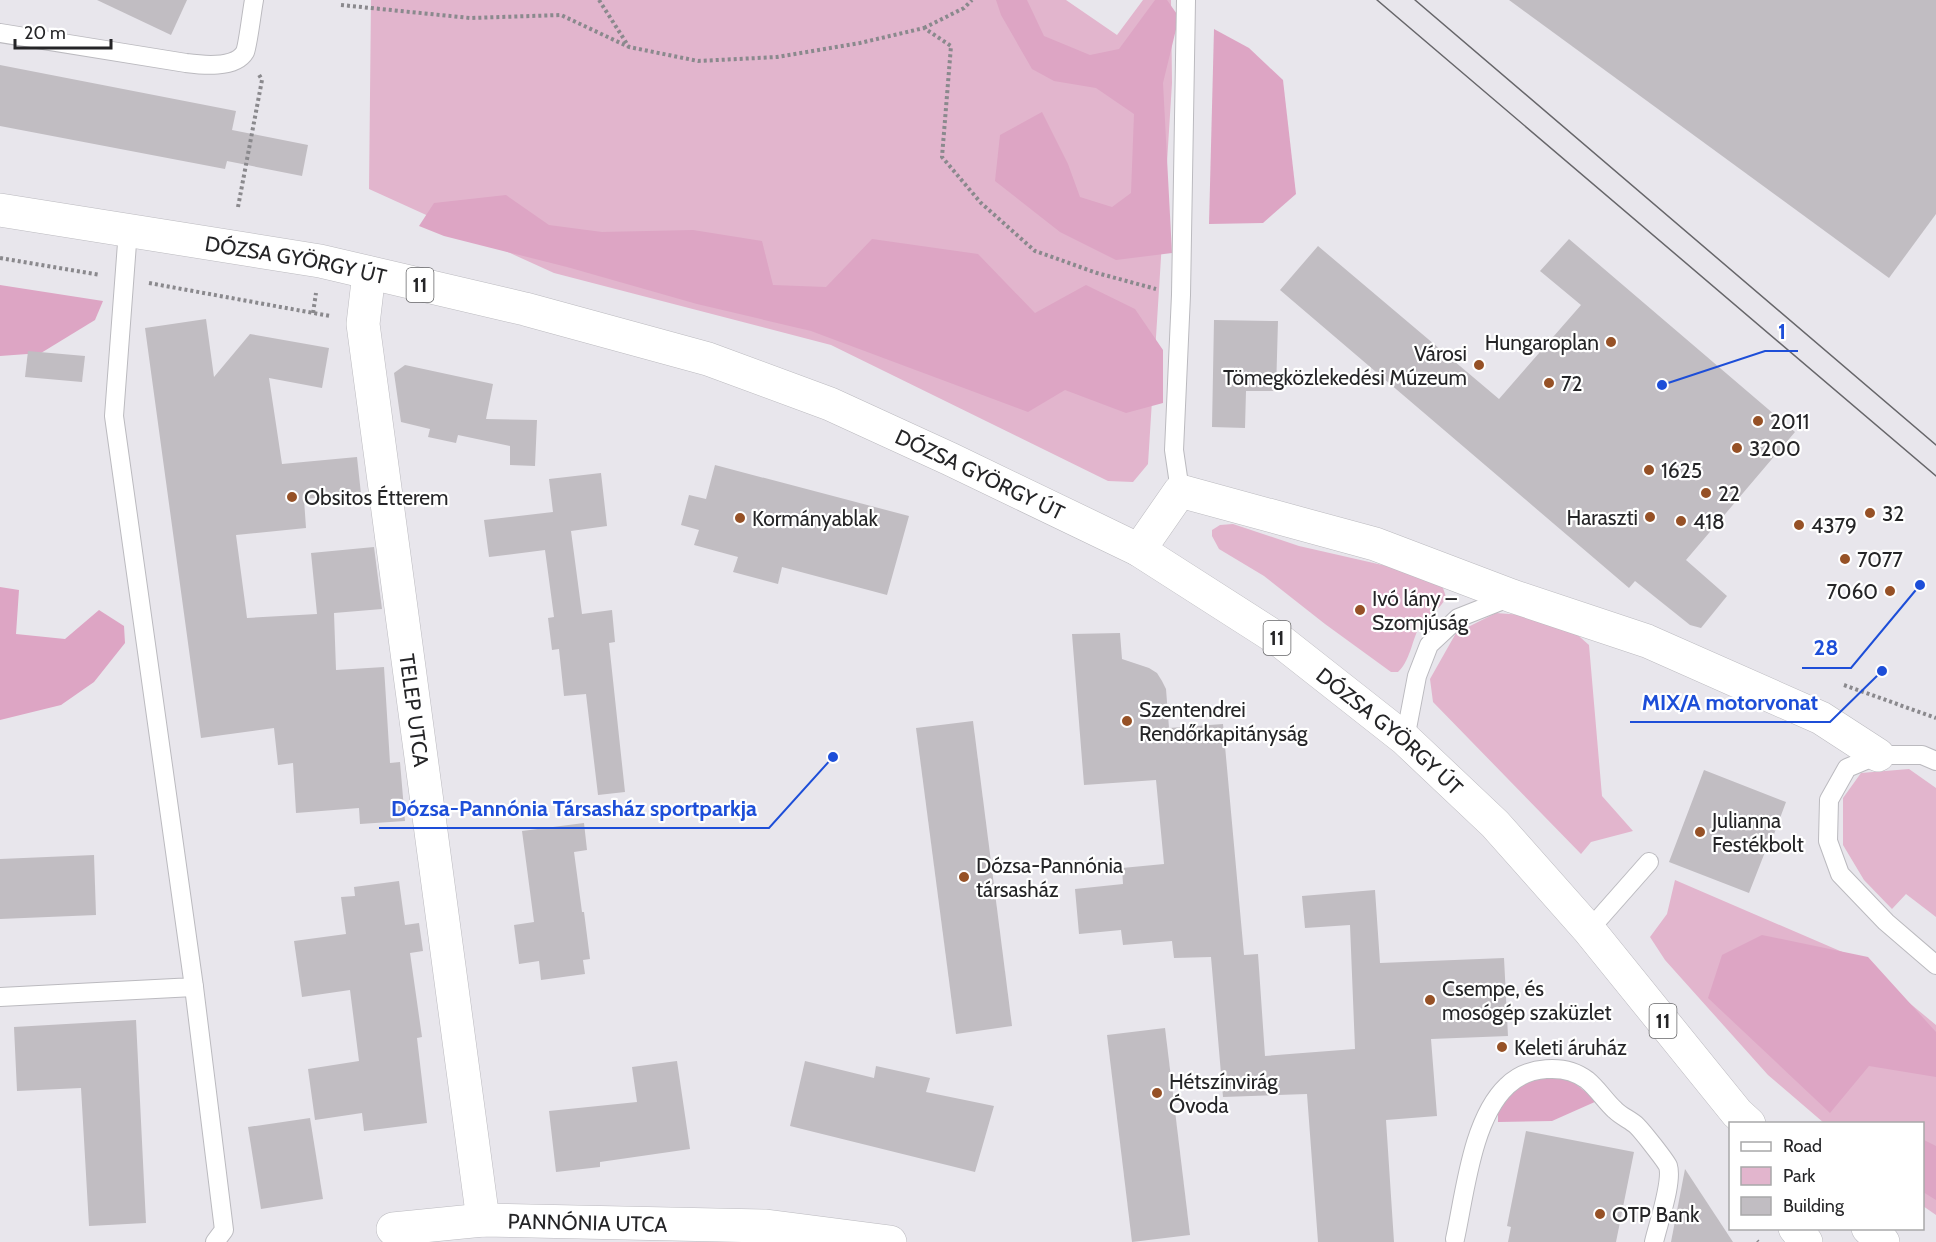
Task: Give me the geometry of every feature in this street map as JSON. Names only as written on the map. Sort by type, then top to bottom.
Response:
[{"type":"street","name":"DÓZSA GYÖRGY ÚT","points":[[0,210],[320,261],[525,309],[708,359],[830,404],[1139,550],[1278,639],[1405,739],[1495,825],[1589,930],[1742,1120]]},
{"type":"street","name":"TELEP UTCA","points":[[369,273],[363,324],[483,1220]]},
{"type":"street","points":[[1139,550],[1180,491],[1375,544],[1512,596],[1647,642],[1821,718],[1878,755]]},
{"type":"street","name":"PANNÓNIA UTCA","points":[[393,1229],[483,1220],[766,1226],[890,1242]]},
{"type":"street","points":[[1870,1230],[1883,1242]]},
{"type":"lane","points":[[0,33],[206,65],[221,64],[237,60],[245,52],[254,0]]},
{"type":"lane","points":[[1180,491],[1174,450],[1181,295],[1186,0]]},
{"type":"lane","points":[[128,230],[114,416],[194,987],[224,1230],[215,1242]]},
{"type":"lane","points":[[1405,739],[1417,676],[1429,645],[1458,618],[1512,596]]},
{"type":"lane","points":[[1936,761],[1922,755],[1878,755],[1847,768],[1829,800],[1828,841],[1840,874],[1886,922],[1936,965]]},
{"type":"lane","points":[[1589,930],[1649,862]]},
{"type":"lane","points":[[0,998],[194,987]]},
{"type":"lane","points":[[1455,1239],[1478,1135],[1488,1110],[1507,1085],[1524,1074],[1545,1069],[1566,1071],[1586,1079],[1616,1111],[1638,1127],[1667,1165],[1670,1180],[1654,1242]]},
{"type":"path","points":[[600,0],[629,47]]},
{"type":"path","points":[[341,5],[470,18],[561,15],[629,47],[698,61],[777,57],[924,28],[964,8],[972,0]]},
{"type":"path","points":[[924,28],[951,46],[942,157],[981,203],[1035,251],[1097,273],[1181,295]]},
{"type":"path","points":[[238,207],[262,80],[245,52]]},
{"type":"path","points":[[0,258],[234,298],[363,324]]},
{"type":"path","points":[[1844,685],[1936,718]]},
{"type":"green space","points":[[371,0],[1066,0],[1117,35],[1143,0],[1171,0],[1172,83],[1148,464],[1133,482],[1108,481],[831,345],[554,273],[369,189]]},
{"type":"green space","points":[[1233,524],[1299,546],[1432,578],[1443,588],[1446,597],[1441,606],[1426,617],[1419,627],[1403,667],[1398,672],[1391,672],[1264,576],[1219,549],[1212,536],[1212,530],[1220,525]]},
{"type":"green space","points":[[1496,613],[1547,617],[1572,630],[1589,645],[1602,796],[1633,831],[1591,842],[1581,854],[1433,702],[1430,679],[1456,633]]},
{"type":"green space","points":[[1909,769],[1936,788],[1936,917],[1906,894],[1892,909],[1864,880],[1843,845],[1843,798],[1861,773]]},
{"type":"green space","points":[[1675,880],[1854,957],[1936,1025],[1936,1215],[1924,1207],[1924,1122],[1823,1122],[1768,1075],[1665,960],[1650,937],[1667,914]]},
{"type":"shaded area","points":[[996,0],[1027,0],[1044,36],[1090,55],[1119,49],[1155,0],[1167,0],[1179,17],[1163,83],[1172,253],[1116,260],[1060,232],[995,181],[1000,135],[1042,112],[1068,164],[1080,197],[1112,207],[1131,193],[1134,114],[1096,88],[1054,81],[1032,69],[1001,15]]},
{"type":"shaded area","points":[[1214,29],[1249,48],[1283,80],[1296,194],[1263,223],[1209,224]]},
{"type":"shaded area","points":[[506,195],[549,225],[602,232],[693,230],[762,241],[773,285],[826,287],[872,239],[978,254],[1035,313],[1086,285],[1135,309],[1163,350],[1163,403],[1126,413],[1065,390],[1028,412],[811,331],[697,304],[567,267],[444,236],[419,226],[434,203]]},
{"type":"shaded area","points":[[0,285],[103,301],[95,320],[41,353],[0,356]]},
{"type":"shaded area","points":[[0,587],[19,590],[16,634],[65,639],[99,610],[124,626],[125,643],[94,682],[61,705],[0,720]]},
{"type":"shaded area","points":[[1762,935],[1868,957],[1936,1032],[1936,1077],[1869,1066],[1830,1113],[1708,998],[1722,955]]},
{"type":"shaded area","points":[[1567,1077],[1597,1101],[1552,1121],[1498,1122],[1498,1112],[1507,1097],[1529,1079]]},
{"type":"shaded area","points":[[1924,1140],[1936,1146],[1936,1200],[1924,1193]]},
{"type":"building","points":[[97,0],[187,0],[171,35]]},
{"type":"building","points":[[1509,0],[1936,0],[1936,214],[1889,278]]},
{"type":"building","points":[[0,65],[236,111],[232,130],[308,145],[302,176],[227,161],[225,169],[0,126]]},
{"type":"building","points":[[1569,239],[1795,432],[1686,560],[1727,596],[1701,628],[1690,625],[1635,581],[1629,588],[1280,290],[1318,246],[1499,399],[1581,305],[1540,271]]},
{"type":"building","points":[[206,319],[214,377],[250,334],[329,348],[322,388],[269,378],[282,464],[357,457],[361,494],[304,499],[306,528],[236,535],[247,618],[317,614],[311,553],[374,547],[382,609],[334,613],[336,670],[384,667],[390,763],[400,762],[405,821],[360,824],[359,808],[296,813],[293,763],[278,765],[274,728],[201,738],[145,328]]},
{"type":"building","points":[[1214,320],[1278,321],[1276,391],[1246,391],[1245,428],[1212,427]]},
{"type":"building","points":[[28,351],[85,356],[82,382],[25,377]]},
{"type":"building","points":[[405,365],[493,384],[486,419],[537,420],[535,466],[510,465],[510,446],[458,435],[456,443],[428,437],[430,429],[401,422],[394,373]]},
{"type":"building","points":[[715,465],[909,516],[887,595],[782,567],[778,584],[733,572],[738,557],[694,545],[699,530],[681,525],[689,495],[706,499]]},
{"type":"building","points":[[601,473],[607,526],[571,531],[582,614],[612,610],[615,642],[609,643],[625,792],[598,795],[586,694],[564,696],[559,649],[552,650],[548,618],[554,617],[545,550],[489,557],[484,520],[553,512],[549,479]]},
{"type":"building","points":[[1120,633],[1122,659],[1149,668],[1157,673],[1162,681],[1166,689],[1169,728],[1223,724],[1244,955],[1258,954],[1265,1056],[1355,1049],[1350,925],[1305,928],[1302,896],[1375,890],[1380,963],[1504,958],[1508,1036],[1431,1039],[1437,1116],[1386,1120],[1394,1242],[1318,1242],[1307,1094],[1223,1097],[1211,957],[1174,958],[1172,941],[1123,945],[1121,930],[1079,934],[1075,889],[1123,884],[1122,868],[1164,864],[1156,780],[1084,785],[1072,634]]},
{"type":"building","name":"Dózsa-Pannónia társasház","points":[[973,721],[1012,1026],[956,1034],[916,728]]},
{"type":"building","name":"Julianna Festékbolt","points":[[1704,770],[1786,802],[1749,893],[1669,862]]},
{"type":"building","points":[[584,823],[587,850],[574,852],[590,959],[583,960],[585,974],[541,980],[539,961],[519,964],[514,925],[534,922],[522,831]]},
{"type":"building","points":[[94,855],[96,915],[0,919],[0,859]]},
{"type":"building","points":[[399,881],[405,925],[419,923],[423,951],[410,953],[422,1037],[417,1038],[427,1123],[364,1131],[362,1113],[315,1120],[308,1069],[359,1061],[350,990],[302,997],[294,941],[346,934],[341,897],[355,896],[354,887]]},
{"type":"building","points":[[136,1020],[146,1223],[89,1226],[81,1088],[17,1091],[14,1027]]},
{"type":"building","points":[[1165,1028],[1190,1235],[1132,1242],[1107,1035]]},
{"type":"building","points":[[677,1061],[690,1149],[600,1162],[600,1167],[556,1172],[549,1111],[637,1102],[632,1067]]},
{"type":"building","points":[[805,1061],[874,1078],[876,1066],[930,1078],[926,1092],[994,1106],[975,1172],[790,1126]]},
{"type":"building","points":[[310,1118],[323,1199],[261,1209],[248,1127]]},
{"type":"building","points":[[1526,1131],[1634,1152],[1616,1242],[1508,1242],[1511,1227],[1507,1226]]},
{"type":"building","points":[[1685,1169],[1733,1242],[1671,1242]]},
{"type":"tram line","points":[[1377,0],[1936,476]]},
{"type":"tram line","points":[[1415,0],[1936,445]]},
{"type":"place","name":"Hungaroplan","points":[[1611,342]]},
{"type":"place","name":"Városi Tömegközlekedési Múzeum","points":[[1479,365]]},
{"type":"place","name":"72","points":[[1549,383]]},
{"type":"place","name":"1","points":[[1662,385]]},
{"type":"place","name":"2011","points":[[1758,421]]},
{"type":"place","name":"3200","points":[[1737,448]]},
{"type":"place","name":"1625","points":[[1649,470]]},
{"type":"place","name":"22","points":[[1706,493]]},
{"type":"place","name":"Obsitos Étterem","points":[[292,497]]},
{"type":"place","name":"32","points":[[1870,513]]},
{"type":"place","name":"Haraszti","points":[[1650,517]]},
{"type":"place","name":"Kormányablak","points":[[740,518]]},
{"type":"place","name":"418","points":[[1681,521]]},
{"type":"place","name":"4379","points":[[1799,525]]},
{"type":"place","name":"7077","points":[[1845,559]]},
{"type":"place","name":"28","points":[[1920,585]]},
{"type":"place","name":"7060","points":[[1890,591]]},
{"type":"place","name":"Ivó lány – Szomjúság","points":[[1360,610]]},
{"type":"place","name":"MIX/A motorvonat","points":[[1882,671]]},
{"type":"place","name":"Szentendrei Rendőrkapitányság","points":[[1127,721]]},
{"type":"place","name":"Dózsa-Pannónia Társasház sportparkja","points":[[833,757]]},
{"type":"place","name":"Julianna Festékbolt","points":[[1700,832]]},
{"type":"place","name":"Dózsa-Pannónia társasház","points":[[964,877]]},
{"type":"place","name":"Csempe, és mosógép szaküzlet","points":[[1430,1000]]},
{"type":"place","name":"Keleti áruház","points":[[1502,1047]]},
{"type":"place","name":"Hétszínvirág Óvoda","points":[[1157,1093]]},
{"type":"place","name":"OTP Bank","points":[[1600,1214]]}]
